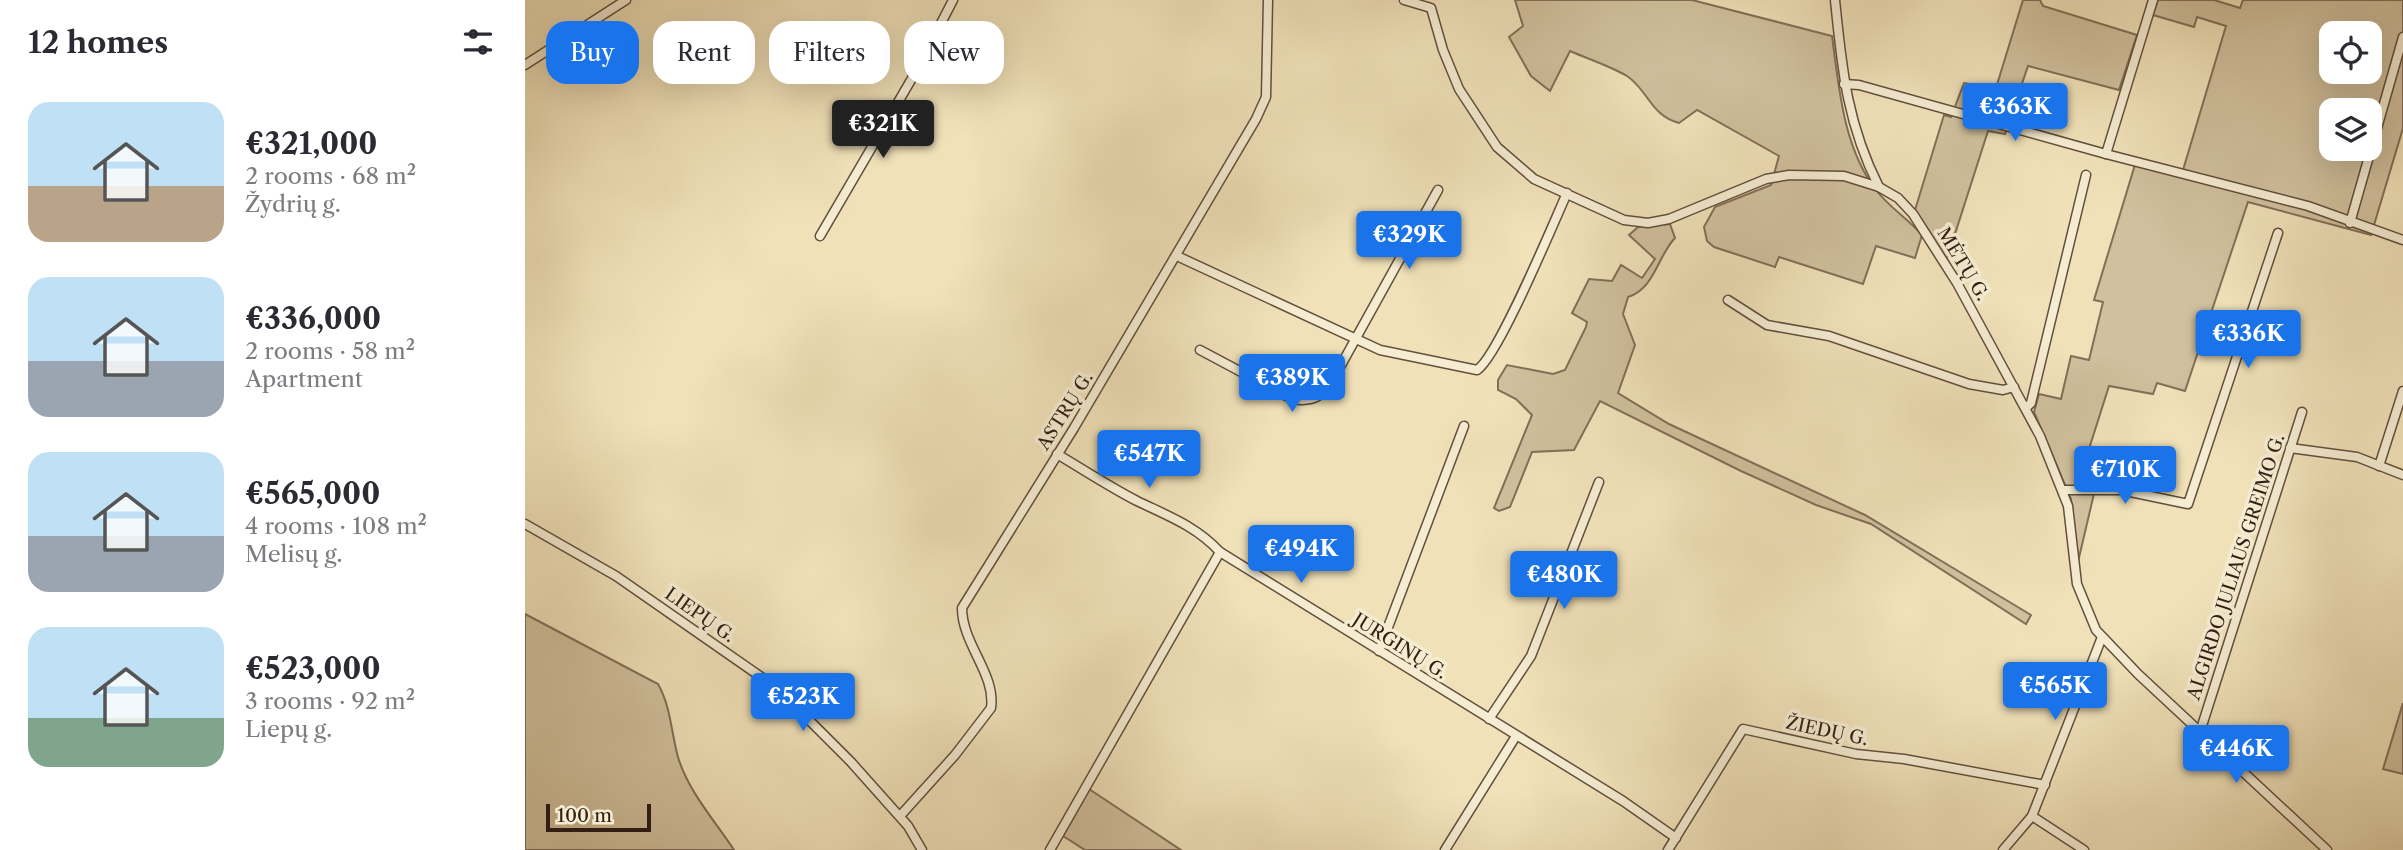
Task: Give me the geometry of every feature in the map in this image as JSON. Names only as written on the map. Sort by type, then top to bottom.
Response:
[{"type":"street","points":[[525,65],[626,0]]},
{"type":"street","points":[[820,236],[918,68],[953,0]]},
{"type":"street","name":"ASTRŲ G.","points":[[900,816],[915,803],[991,709],[989,687],[962,623],[962,608],[1177,256],[1266,97],[1268,0]]},
{"type":"street","name":"MĖTŲ G.","points":[[1404,0],[1431,8],[1443,50],[1459,89],[1497,147],[1534,179],[1624,220],[1648,223],[1669,219],[1766,179],[1789,175],[1830,174],[1879,187],[1898,198],[1913,214],[1957,283],[2026,408],[2064,490],[2071,518],[2077,584],[2089,616],[2102,638],[2327,850]]},
{"type":"street","points":[[1835,0],[1844,84],[1853,127],[1879,187]]},
{"type":"street","points":[[2106,154],[2153,0]]},
{"type":"street","points":[[2350,223],[2403,37]]},
{"type":"street","points":[[1844,84],[1859,85],[2106,154],[2308,206],[2403,240]]},
{"type":"street","points":[[2026,408],[2031,403],[2086,175]]},
{"type":"street","points":[[1200,349],[1292,400],[1306,401],[1325,392],[1438,190]]},
{"type":"street","points":[[1177,256],[1380,349],[1469,370],[1482,367],[1508,321],[1567,193]]},
{"type":"street","points":[[2064,490],[2121,490],[2188,504],[2278,233]]},
{"type":"street","points":[[1728,300],[1767,325],[1829,336],[1969,384],[2003,390],[2014,387]]},
{"type":"street","points":[[2379,466],[2403,391]]},
{"type":"street","name":"ALGIRDO JULIAUS GREIMO G.","points":[[2200,732],[2302,412]]},
{"type":"street","points":[[1379,651],[1464,426]]},
{"type":"street","points":[[2291,448],[2357,457],[2403,475]]},
{"type":"street","name":"JURGINŲ G.","points":[[1057,454],[1138,501],[1165,511],[1195,530],[1220,552],[1623,801],[1676,838]]},
{"type":"street","points":[[1489,719],[1531,656],[1599,482]]},
{"type":"street","name":"LIEPŲ G.","points":[[525,524],[616,576],[777,688],[900,816],[922,850]]},
{"type":"street","points":[[1050,850],[1220,552]]},
{"type":"street","points":[[2003,850],[2032,816],[2102,638]]},
{"type":"street","name":"ŽIEDŲ G.","points":[[1668,850],[1743,729],[1856,754],[1905,759],[2045,785]]},
{"type":"street","points":[[1444,850],[1516,736]]},
{"type":"street","points":[[2032,816],[2084,850]]},
{"type":"shaded area","points":[[1515,0],[1692,0],[1832,36],[1844,116],[1856,155],[1876,190],[1922,235],[1915,258],[1876,246],[1863,284],[1779,257],[1775,267],[1714,247],[1707,241],[1704,227],[1715,207],[1771,185],[1779,156],[1697,110],[1679,123],[1670,120],[1656,109],[1627,76],[1570,51],[1550,91],[1531,76],[1509,37],[1523,26]]},
{"type":"shaded area","points":[[2023,0],[2040,0],[2043,6],[2137,35],[2119,90],[2028,66],[2005,134],[1988,131],[1947,259],[1915,210],[1944,115],[1951,117],[1964,83],[1996,88]]},
{"type":"shaded area","points":[[2158,0],[2214,0],[2240,8],[2243,0],[2403,0],[2403,128],[2371,235],[2248,202],[2185,391],[2157,383],[2153,394],[2109,386],[2082,471],[2096,485],[2078,562],[2071,499],[2034,412],[2039,394],[2061,399],[2071,356],[2089,360],[2103,302],[2094,300],[2137,158],[2183,170],[2226,26],[2197,17],[2194,27],[2153,15]]},
{"type":"shaded area","points":[[1670,224],[1675,238],[1644,287],[1628,297],[1623,314],[1635,345],[1618,393],[1669,424],[1865,515],[2031,615],[2026,624],[1871,524],[1816,505],[1741,471],[1600,401],[1574,450],[1532,452],[1510,507],[1499,511],[1494,508],[1532,415],[1516,399],[1498,390],[1498,380],[1507,365],[1553,374],[1565,370],[1586,327],[1587,322],[1572,313],[1589,279],[1612,281],[1621,265],[1642,278],[1655,259],[1629,235],[1638,227]]},
{"type":"shaded area","points":[[525,614],[658,684],[666,702],[682,770],[695,794],[734,850],[525,850]]},
{"type":"shaded area","points":[[2403,703],[2403,774],[2383,769]]},
{"type":"shaded area","points":[[1089,789],[1181,850],[1085,850],[1063,836]]}]
